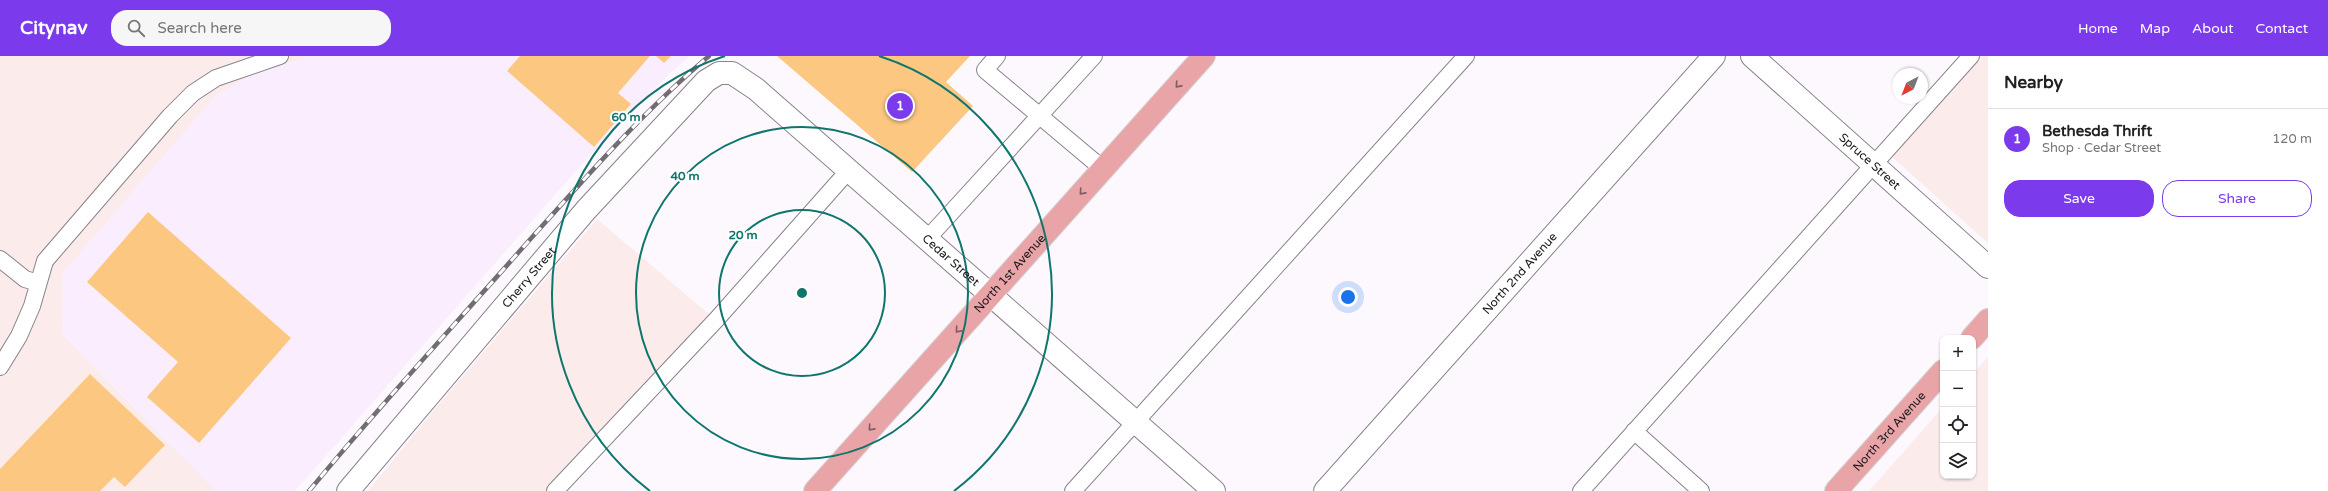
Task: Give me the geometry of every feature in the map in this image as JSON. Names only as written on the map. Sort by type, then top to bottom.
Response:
[{"type":"main road","name":"North 1st Avenue","points":[[815,491],[1204,56]]},
{"type":"main road","points":[[1975,335],[1988,320]]},
{"type":"main road","name":"North 3rd Avenue","points":[[1836,491],[1940,374]]},
{"type":"street","name":"North 2nd Avenue","points":[[1325,491],[1714,56]]},
{"type":"street","name":"Spruce Street","points":[[1752,56],[1988,267]]},
{"type":"street","name":"Cedar Street","points":[[719,74],[732,73],[756,89],[1214,491]]},
{"type":"street","name":"Cherry Street","points":[[348,491],[586,210],[706,81],[719,74]]},
{"type":"lane","points":[[0,367],[22,330],[32,306],[46,261],[170,116],[193,93],[216,78],[280,56]]},
{"type":"lane","points":[[997,56],[985,70],[1103,169]]},
{"type":"lane","points":[[927,238],[1040,117],[1094,56]]},
{"type":"lane","points":[[1073,491],[1466,56]]},
{"type":"lane","points":[[1581,491],[1971,56]]},
{"type":"lane","points":[[555,491],[716,320],[849,170]]},
{"type":"lane","points":[[0,259],[25,279],[38,283]]},
{"type":"lane","points":[[1634,431],[1700,491]]},
{"type":"shaded area","points":[[0,56],[310,56],[251,75],[62,334],[216,491],[0,491]]},
{"type":"shaded area","points":[[310,56],[690,56],[672,71],[581,165],[295,491],[216,491],[62,334],[63,272],[216,95],[251,75]]},
{"type":"shaded area","points":[[1982,56],[1988,56],[1988,243],[1891,156]]},
{"type":"shaded area","points":[[597,219],[711,316],[546,491],[368,491],[439,404]]},
{"type":"shaded area","points":[[1988,357],[1988,491],[1869,491],[1940,410],[1940,479],[1976,479],[1976,371]]},
{"type":"building","points":[[520,56],[650,56],[618,93],[631,104],[594,147],[507,71]]},
{"type":"building","points":[[656,56],[671,56],[664,63]]},
{"type":"building","points":[[777,56],[970,56],[946,82],[973,106],[912,172]]},
{"type":"building","points":[[148,212],[291,338],[199,443],[147,397],[178,362],[87,282]]},
{"type":"building","points":[[90,374],[165,445],[125,487],[114,477],[100,491],[0,491],[0,469]]},
{"type":"railway","points":[[309,491],[386,401],[587,176],[658,102],[709,56]]},
{"type":"place","name":"Bethesda Thrift","points":[[900,106]]}]
